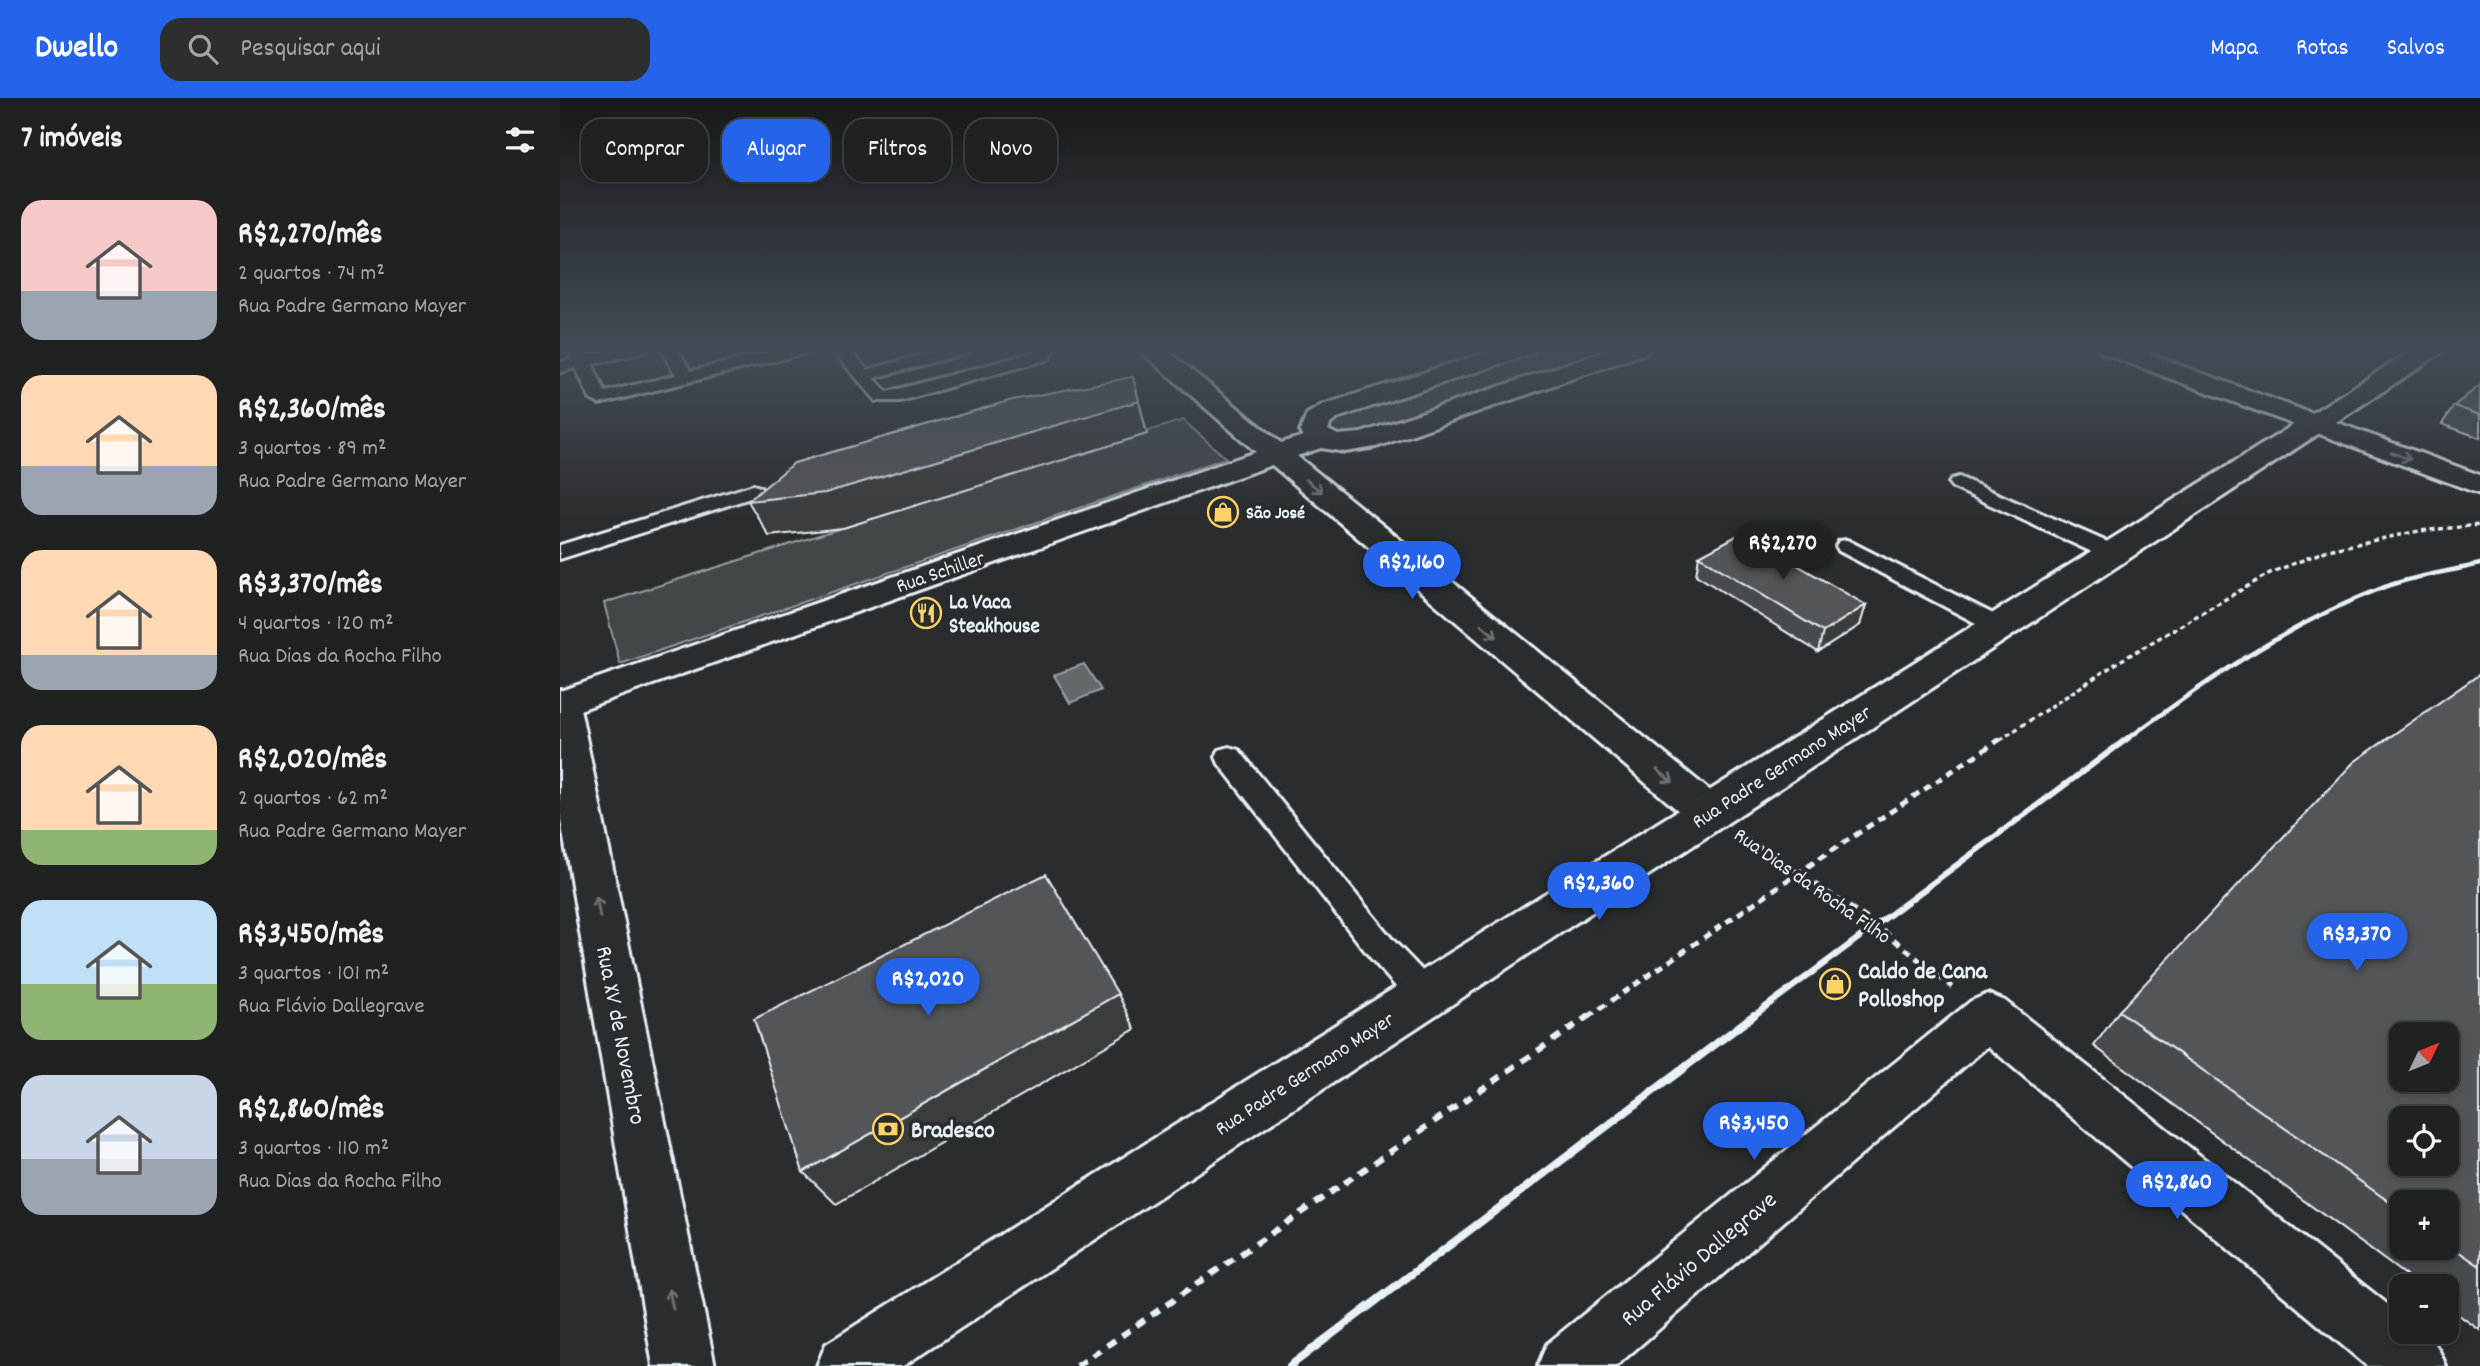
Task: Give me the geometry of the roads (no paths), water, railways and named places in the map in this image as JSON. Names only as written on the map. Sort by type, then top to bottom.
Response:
[{"type":"street","points":[[1220,407],[1709,813]]},
{"type":"street","points":[[1320,439],[1314,432],[1317,419],[1343,407]]},
{"type":"street","name":"Rua Schiller","points":[[560,704],[1320,439],[1334,443],[1366,441],[1465,407]]},
{"type":"street","points":[[2271,407],[2480,485]]},
{"type":"street","name":"Rua Padre Germano Mayer","points":[[848,1366],[2339,407]]},
{"type":"street","name":"Rua XV de Novembro","points":[[560,704],[684,1366]]},
{"type":"street","name":"Rua Flávio Dallegrave","points":[[1569,1366],[1988,1016],[2415,1366]]},
{"type":"lane","points":[[1959,483],[2113,553]]},
{"type":"lane","points":[[560,552],[753,491]]},
{"type":"lane","points":[[1847,546],[1999,626]]},
{"type":"lane","points":[[1229,757],[1381,948],[1424,995]]},
{"type":"railway","points":[[2126,740],[2249,655],[2347,602],[2418,577],[2480,564]]},
{"type":"railway","points":[[1752,1017],[2128,738]]},
{"type":"railway","points":[[1290,1366],[1754,1015]]},
{"type":"place","name":"São José","points":[[1223,512]]},
{"type":"place","name":"La Vaca Steakhouse","points":[[926,613]]},
{"type":"place","name":"Caldo de Cana Polloshop","points":[[1835,984]]},
{"type":"place","name":"Bradesco","points":[[888,1129]]}]
